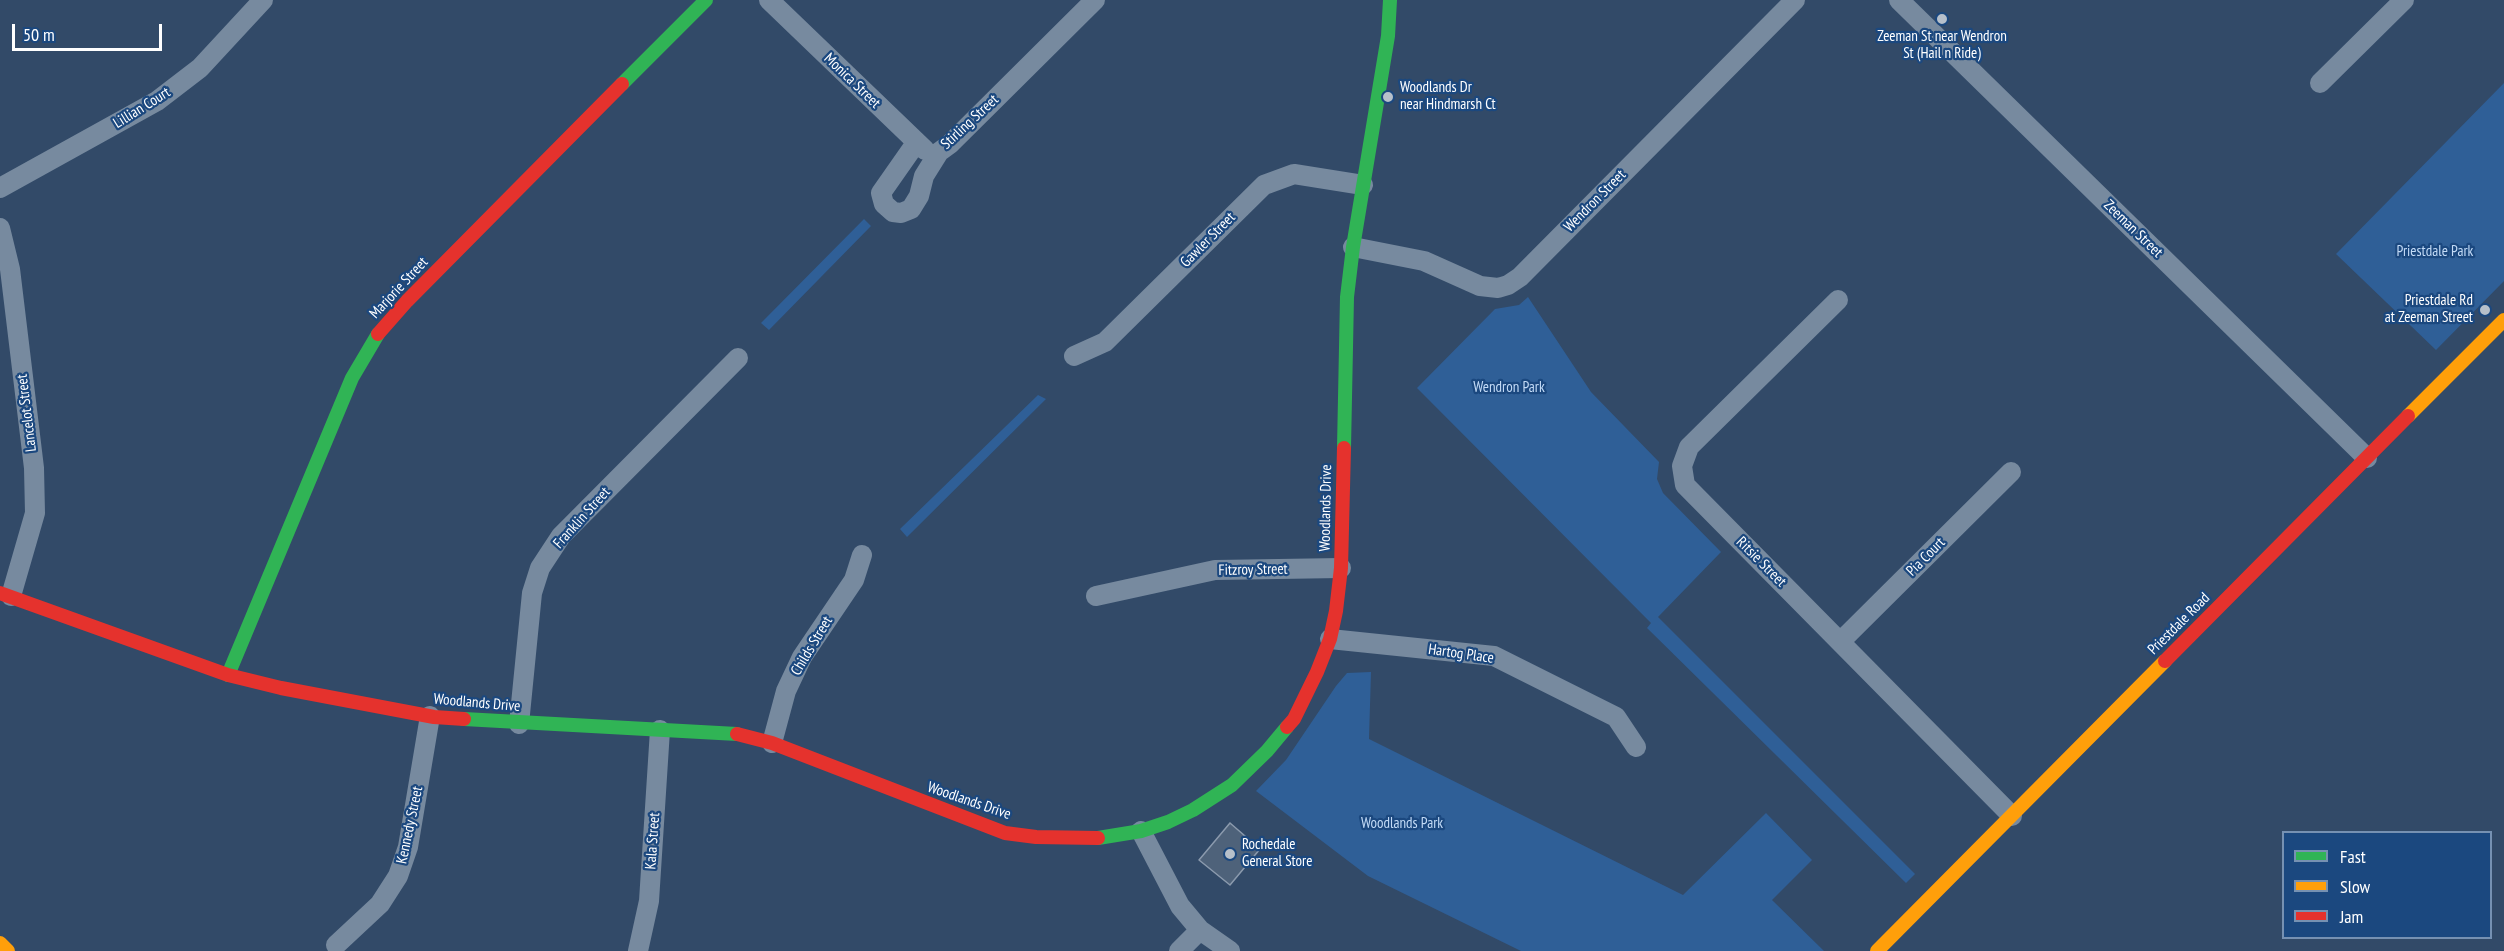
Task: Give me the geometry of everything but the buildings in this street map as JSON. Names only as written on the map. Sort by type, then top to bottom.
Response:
[{"type":"street","name":"Lillian Court","points":[[0,188],[157,101],[200,68],[263,0]]},
{"type":"street","name":"Marjorie Street","points":[[228,675],[352,378],[375,338],[407,301],[706,0]]},
{"type":"street","name":"Monica Street","points":[[769,0],[916,143],[927,152],[939,152]]},
{"type":"street","name":"Stirling Street","points":[[916,143],[881,194],[884,204],[893,212],[902,213],[911,209],[919,196],[924,176],[939,152],[1095,0]]},
{"type":"street","name":"Woodlands Drive","points":[[5,594],[228,675],[281,688],[430,716],[519,724],[731,733],[772,742],[977,824],[1005,833],[1036,837],[1092,839],[1141,831],[1193,810],[1232,785],[1267,751],[1294,719],[1330,639],[1341,568],[1347,297],[1353,247],[1388,36],[1390,0]]},
{"type":"street","name":"Wendron Street","points":[[1353,247],[1425,261],[1480,286],[1498,288],[1508,285],[1529,268],[1795,0]]},
{"type":"street","name":"Zeeman Street","points":[[1899,0],[2367,458]]},
{"type":"street","points":[[2320,83],[2403,0]]},
{"type":"street","name":"Gawler Street","points":[[1074,356],[1105,342],[1264,185],[1294,174],[1363,185]]},
{"type":"street","name":"Lancelot Street","points":[[0,228],[34,468],[34,513],[5,594]]},
{"type":"street","name":"Ritsie Street","points":[[1838,300],[1689,447],[1682,466],[1686,485],[2012,816]]},
{"type":"street","name":"Priestdale Road","points":[[1877,951],[2504,320]]},
{"type":"street","name":"Franklin Street","points":[[519,724],[532,593],[540,568],[561,536],[738,358]]},
{"type":"street","name":"Pia Court","points":[[1840,642],[2012,472]]},
{"type":"street","name":"Childs Street","points":[[772,742],[786,691],[802,657],[854,580],[862,555]]},
{"type":"street","name":"Fitzroy Street","points":[[1096,597],[1215,570],[1341,568]]},
{"type":"street","name":"Hartog Place","points":[[1330,639],[1494,656],[1616,717],[1636,747]]},
{"type":"street","name":"Kennedy Street","points":[[336,945],[380,904],[398,876],[408,847],[430,716]]},
{"type":"street","name":"Kala Street","points":[[638,951],[649,901],[660,730]]},
{"type":"street","points":[[1141,831],[1179,906],[1200,930],[1230,951]]},
{"type":"street","points":[[1179,951],[1200,930]]},
{"type":"street","points":[[0,943],[8,951]]},
{"type":"green space","name":"Priestdale Park","points":[[2504,83],[2504,281],[2436,350],[2336,254]]},
{"type":"green space","points":[[864,219],[871,226],[769,330],[761,323]]},
{"type":"green space","name":"Wendron Park","points":[[1528,297],[1591,392],[1659,462],[1657,479],[1663,493],[1721,552],[1658,617],[1915,874],[1906,883],[1647,628],[1651,623],[1417,388],[1495,309],[1519,305]]},
{"type":"green space","points":[[1038,395],[1046,399],[907,537],[900,529]]},
{"type":"green space","name":"Woodlands Park","points":[[1371,672],[1369,739],[1683,895],[1766,813],[1812,860],[1772,900],[1824,951],[1521,951],[1368,876],[1256,791],[1286,760],[1347,673]]},
{"type":"traffic: fast","points":[[622,84],[706,0]]},
{"type":"traffic: fast","points":[[1344,448],[1347,297],[1353,247],[1388,36],[1390,0]]},
{"type":"traffic: fast","points":[[228,675],[352,378],[378,334]]},
{"type":"traffic: fast","points":[[464,719],[737,734]]},
{"type":"traffic: fast","points":[[1098,838],[1141,831],[1193,810],[1232,785],[1267,751],[1287,727]]},
{"type":"traffic: slow","points":[[2408,416],[2504,320]]},
{"type":"traffic: slow","points":[[1877,951],[2165,661]]},
{"type":"traffic: slow","points":[[0,943],[8,951]]},
{"type":"traffic: jam","points":[[378,334],[407,301],[622,84]]},
{"type":"traffic: jam","points":[[2165,661],[2408,416]]},
{"type":"traffic: jam","points":[[1287,727],[1294,719],[1317,672],[1330,639],[1336,611],[1341,568],[1344,448]]},
{"type":"traffic: jam","points":[[0,593],[228,675],[281,688],[434,717],[464,719]]},
{"type":"traffic: jam","points":[[737,734],[772,743],[1005,833],[1036,837],[1098,838]]},
{"type":"place","name":"Zeeman St near Wendron St (Hail n Ride)","points":[[1942,19]]},
{"type":"place","name":"Woodlands Dr near Hindmarsh Ct","points":[[1388,97]]},
{"type":"place","name":"Priestdale Rd at Zeeman Street","points":[[2485,310]]},
{"type":"place","name":"Rochedale General Store","points":[[1230,854]]}]
